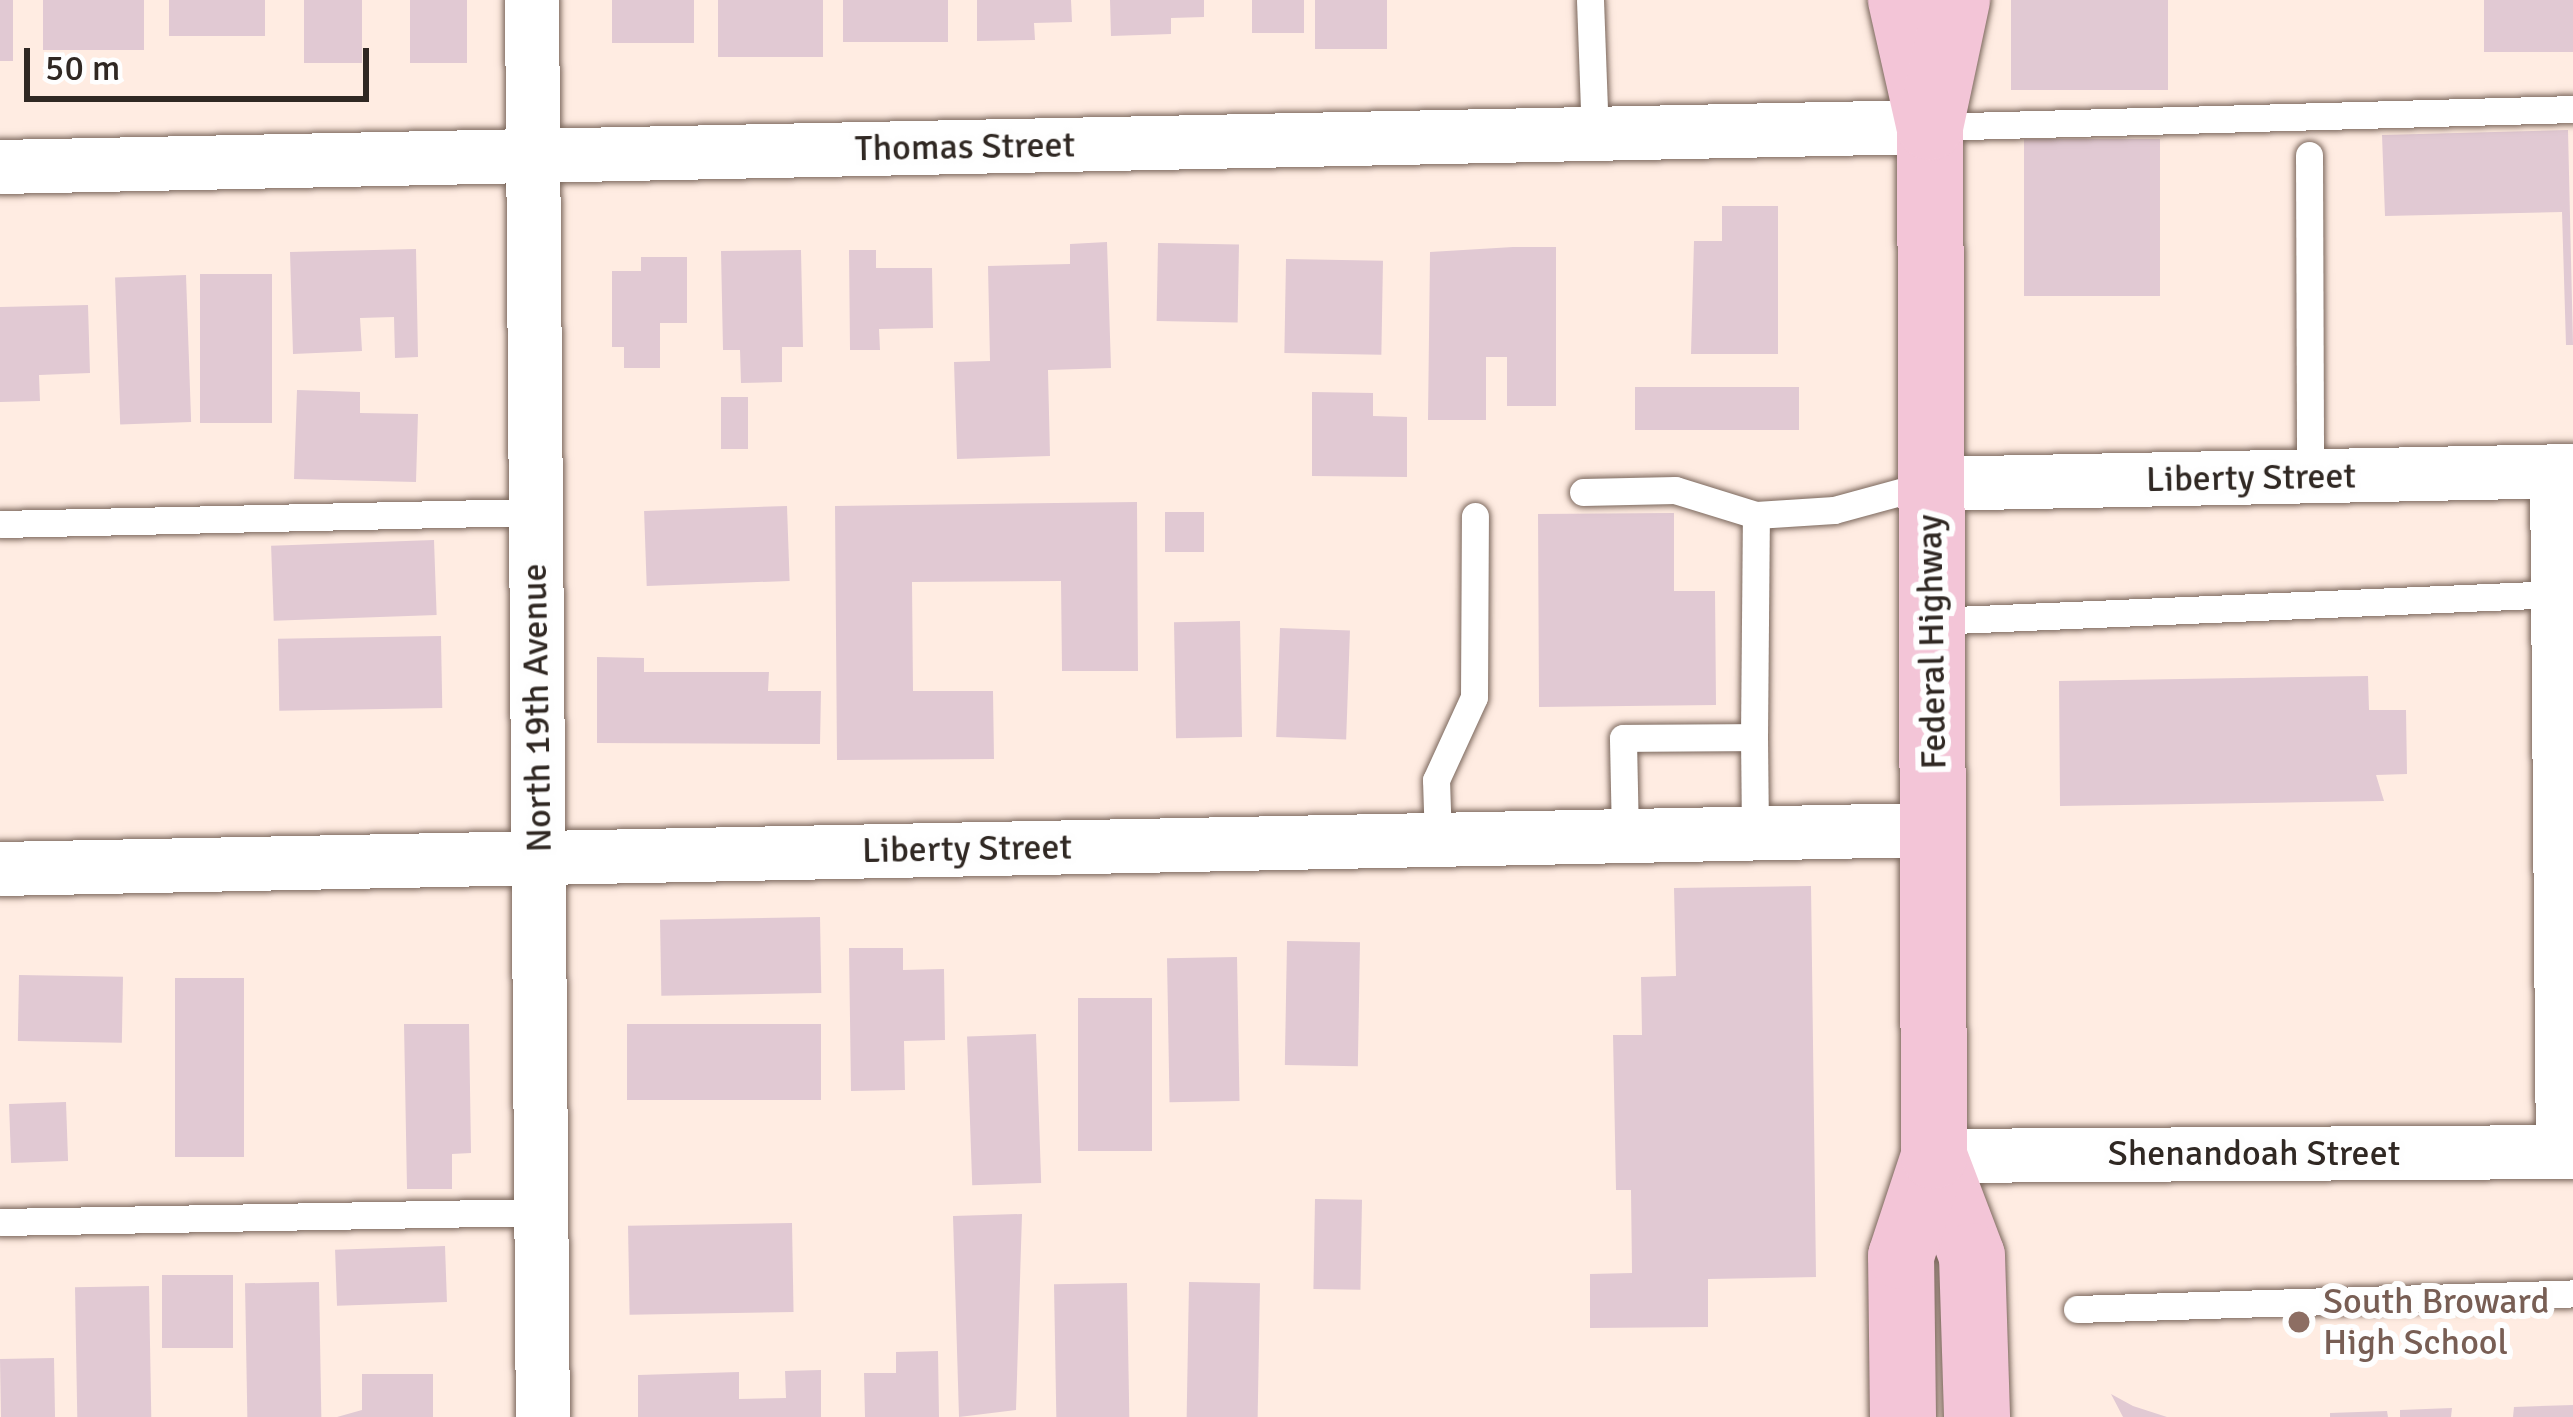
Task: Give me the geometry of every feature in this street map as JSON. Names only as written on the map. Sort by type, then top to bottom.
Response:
[{"type":"main road","name":"Federal Highway","points":[[1900,0],[1930,127]]},
{"type":"main road","name":"Federal Highway","points":[[1903,1417],[1901,1256],[1934,1156],[1930,127],[1957,0]]},
{"type":"main road","name":"Federal Highway","points":[[1934,1156],[1972,1256],[1977,1417]]},
{"type":"street","name":"North 19th Avenue","points":[[532,0],[544,1417]]},
{"type":"street","name":"Thomas Street","points":[[0,167],[1930,127]]},
{"type":"street","name":"Liberty Street","points":[[1930,484],[2565,471]]},
{"type":"street","points":[[2565,471],[2558,594],[2568,1152]]},
{"type":"street","name":"Liberty Street","points":[[0,869],[1934,830]]},
{"type":"street","name":"Shenandoah Street","points":[[1934,1156],[2568,1152]]},
{"type":"lane","points":[[1590,0],[1595,134]]},
{"type":"lane","points":[[1930,127],[2573,109]]},
{"type":"lane","points":[[2309,155],[2310,477]]},
{"type":"lane","points":[[1583,492],[1675,490],[1756,515],[1834,510],[1930,484]]},
{"type":"lane","points":[[0,524],[534,512]]},
{"type":"lane","points":[[1438,840],[1436,780],[1474,697],[1474,515]]},
{"type":"lane","points":[[1755,834],[1756,515]]},
{"type":"lane","points":[[1932,621],[2558,594]]},
{"type":"lane","points":[[1625,836],[1623,738],[1754,736]]},
{"type":"lane","points":[[0,1222],[542,1212]]},
{"type":"lane","points":[[2077,1309],[2573,1293]]},
{"type":"building","points":[[0,0],[13,0],[13,61],[0,61]]},
{"type":"building","points":[[43,0],[144,0],[144,50],[43,50]]},
{"type":"building","points":[[169,0],[265,0],[265,36],[169,36]]},
{"type":"building","points":[[304,0],[362,0],[362,63],[304,63]]},
{"type":"building","points":[[410,0],[467,0],[467,63],[410,63]]},
{"type":"building","points":[[612,0],[694,0],[694,43],[612,43]]},
{"type":"building","points":[[718,0],[823,0],[823,57],[718,57]]},
{"type":"building","points":[[843,0],[948,0],[948,42],[843,42]]},
{"type":"building","points":[[977,0],[1071,0],[1072,22],[1034,23],[1035,40],[977,41]]},
{"type":"building","points":[[1110,0],[1204,0],[1204,17],[1171,18],[1171,34],[1111,36]]},
{"type":"building","points":[[1252,0],[1304,0],[1304,33],[1252,33]]},
{"type":"building","points":[[1315,0],[1387,0],[1387,49],[1315,49]]},
{"type":"building","points":[[2011,0],[2168,0],[2168,90],[2011,90]]},
{"type":"building","points":[[2484,0],[2573,0],[2573,52],[2484,52]]},
{"type":"building","points":[[2568,130],[2573,345],[2566,345],[2562,212],[2385,216],[2382,135]]},
{"type":"building","points":[[2024,139],[2160,139],[2160,296],[2024,296]]},
{"type":"building","points":[[1722,206],[1778,206],[1778,354],[1691,354],[1694,241],[1722,241]]},
{"type":"building","points":[[1107,242],[1111,368],[1048,370],[1050,456],[957,459],[954,362],[990,361],[988,266],[1070,264],[1070,244]]},
{"type":"building","points":[[1158,243],[1239,244],[1238,322],[1157,321]]},
{"type":"building","points":[[1556,247],[1556,406],[1507,406],[1507,357],[1486,357],[1486,420],[1428,420],[1430,252]]},
{"type":"building","points":[[416,249],[418,357],[395,358],[394,317],[360,318],[362,351],[293,354],[290,252]]},
{"type":"building","points":[[801,250],[803,347],[782,347],[782,382],[741,383],[740,350],[723,350],[721,251]]},
{"type":"building","points":[[849,250],[876,250],[876,268],[932,268],[933,328],[879,329],[880,350],[850,350]]},
{"type":"building","points":[[641,257],[687,257],[687,323],[660,323],[660,368],[624,368],[624,347],[612,347],[612,271],[641,271]]},
{"type":"building","points":[[1286,259],[1383,261],[1381,355],[1284,353]]},
{"type":"building","points":[[200,274],[272,274],[272,423],[200,423]]},
{"type":"building","points":[[186,275],[191,422],[120,424],[115,277]]},
{"type":"building","points":[[88,305],[90,373],[39,375],[40,401],[0,402],[0,307]]},
{"type":"building","points":[[1635,387],[1799,387],[1799,430],[1635,430]]},
{"type":"building","points":[[297,390],[360,392],[360,413],[418,414],[416,482],[294,479]]},
{"type":"building","points":[[1312,392],[1373,393],[1373,416],[1407,417],[1407,477],[1312,476]]},
{"type":"building","points":[[721,397],[748,397],[748,449],[721,449]]},
{"type":"building","points":[[1137,502],[1138,671],[1062,671],[1061,581],[912,582],[913,691],[993,691],[994,759],[837,760],[835,506]]},
{"type":"building","points":[[787,506],[790,581],[647,586],[644,511]]},
{"type":"building","points":[[1165,512],[1204,512],[1204,552],[1165,552]]},
{"type":"building","points":[[1674,513],[1674,591],[1715,591],[1716,705],[1539,707],[1538,514]]},
{"type":"building","points":[[434,540],[437,615],[274,621],[271,546]]},
{"type":"building","points":[[1240,621],[1242,737],[1176,738],[1174,622]]},
{"type":"building","points":[[1280,628],[1350,630],[1346,739],[1276,737]]},
{"type":"building","points":[[441,636],[442,708],[279,711],[278,639]]},
{"type":"building","points":[[597,657],[644,658],[644,672],[769,672],[768,691],[821,691],[820,744],[597,743]]},
{"type":"building","points":[[2368,676],[2369,710],[2406,710],[2407,774],[2376,775],[2384,801],[2060,806],[2059,681]]},
{"type":"building","points":[[1811,886],[1816,1277],[1708,1279],[1708,1327],[1590,1328],[1590,1274],[1632,1273],[1631,1190],[1616,1190],[1613,1035],[1642,1035],[1641,977],[1676,976],[1674,888]]},
{"type":"building","points":[[820,917],[821,993],[661,996],[660,920]]},
{"type":"building","points":[[1287,941],[1360,942],[1358,1066],[1285,1065]]},
{"type":"building","points":[[849,948],[903,948],[903,970],[944,969],[945,1040],[904,1041],[905,1090],[851,1091]]},
{"type":"building","points":[[1237,957],[1240,1101],[1170,1102],[1167,958]]},
{"type":"building","points":[[19,975],[123,977],[122,1043],[18,1041]]},
{"type":"building","points":[[175,978],[244,978],[244,1157],[175,1157]]},
{"type":"building","points":[[1078,998],[1152,998],[1152,1151],[1078,1151]]},
{"type":"building","points":[[404,1024],[469,1024],[471,1153],[452,1154],[452,1189],[407,1189]]},
{"type":"building","points":[[627,1024],[821,1024],[821,1100],[627,1100]]},
{"type":"building","points":[[1036,1034],[1041,1183],[972,1185],[967,1036]]},
{"type":"building","points":[[66,1102],[68,1161],[11,1163],[9,1104]]},
{"type":"building","points":[[1315,1199],[1362,1200],[1360,1290],[1313,1289]]},
{"type":"building","points":[[1022,1214],[1016,1410],[959,1417],[953,1216]]},
{"type":"building","points":[[792,1223],[794,1312],[630,1315],[628,1226]]},
{"type":"building","points":[[445,1246],[447,1302],[337,1306],[335,1250]]},
{"type":"building","points":[[162,1275],[233,1275],[233,1348],[162,1348]]},
{"type":"building","points":[[319,1282],[321,1417],[247,1417],[245,1283]]},
{"type":"building","points":[[1189,1282],[1260,1283],[1258,1417],[1187,1417]]},
{"type":"building","points":[[1127,1283],[1129,1417],[1056,1417],[1054,1284]]},
{"type":"building","points":[[149,1286],[151,1417],[77,1417],[75,1287]]},
{"type":"building","points":[[938,1351],[939,1417],[865,1417],[864,1373],[896,1373],[896,1352]]},
{"type":"building","points":[[54,1358],[55,1417],[1,1417],[0,1359]]},
{"type":"building","points":[[821,1370],[821,1417],[638,1417],[638,1375],[739,1372],[739,1399],[786,1398],[785,1371]]},
{"type":"building","points":[[362,1374],[433,1374],[433,1417],[337,1417],[362,1410]]},
{"type":"building","points":[[2111,1394],[2133,1406],[2167,1417],[2123,1417]]},
{"type":"building","points":[[2573,1405],[2573,1417],[2513,1417],[2514,1407]]},
{"type":"building","points":[[2452,1408],[2451,1417],[2400,1417],[2400,1410]]},
{"type":"building","points":[[2387,1411],[2388,1417],[2330,1417],[2330,1413]]},
{"type":"place","name":"South Broward High School","points":[[2299,1322]]}]
